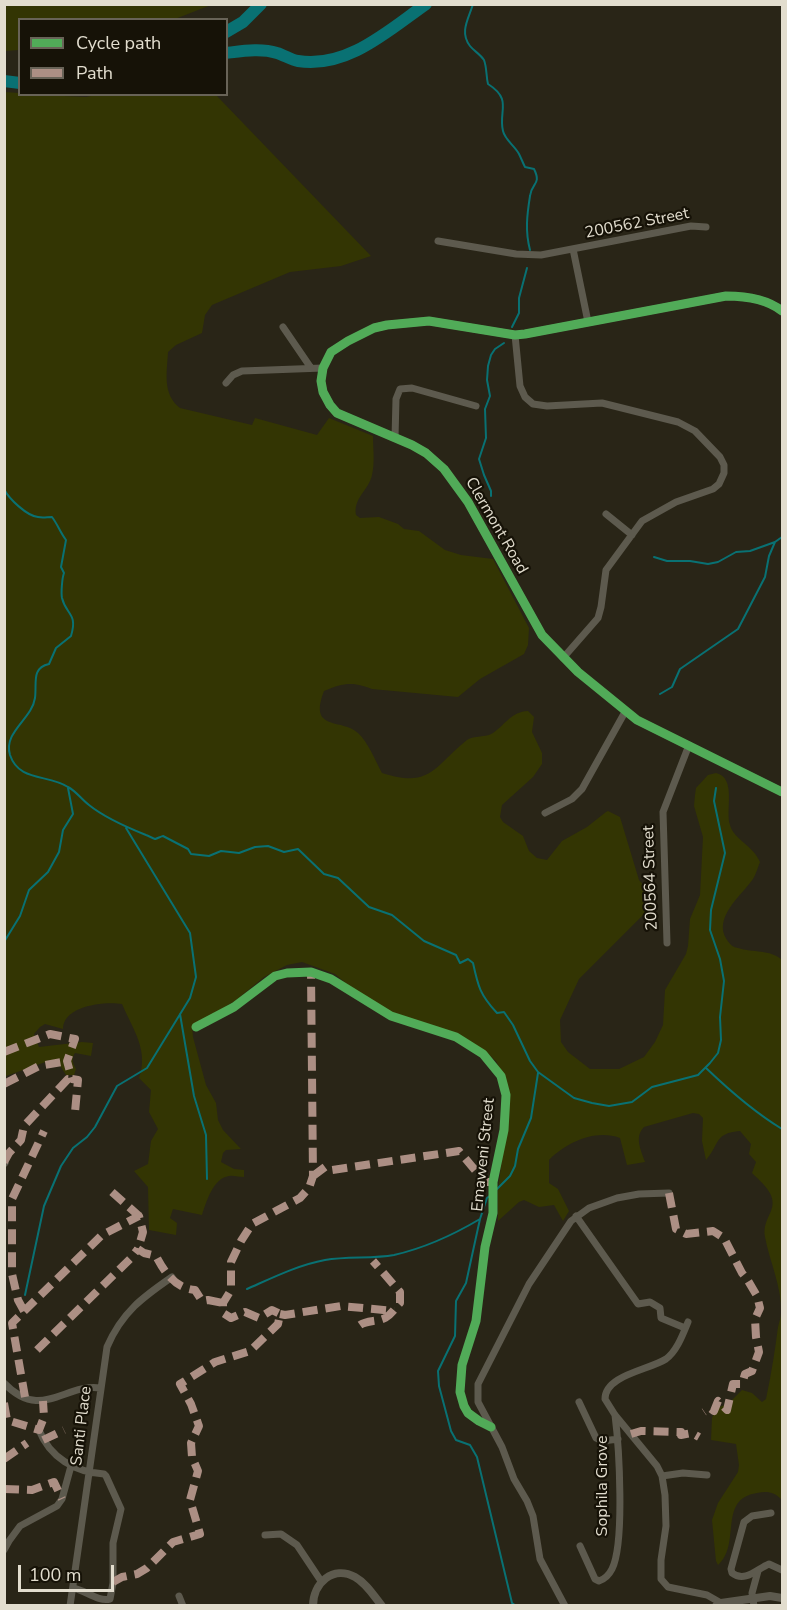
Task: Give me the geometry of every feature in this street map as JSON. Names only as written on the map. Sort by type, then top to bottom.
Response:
[{"type":"street","name":"200562 Street","points":[[438,241],[529,256],[691,226],[706,227]]},
{"type":"street","name":"200562 Street","points":[[573,249],[588,322]]},
{"type":"street","points":[[226,383],[233,375],[242,371],[323,368],[328,357],[336,348],[361,334],[387,325],[429,321],[515,335],[536,333],[726,296],[765,302],[783,311]]},
{"type":"street","points":[[283,327],[311,368]]},
{"type":"street","points":[[515,335],[520,386],[525,397],[533,404],[547,406],[602,403],[678,422],[690,427],[720,457],[724,465],[724,473],[719,484],[713,489],[676,502],[642,521],[606,570],[598,618],[563,658]]},
{"type":"street","name":"Clermont Road","points":[[323,368],[321,381],[323,392],[334,409],[342,415],[426,453],[450,476],[468,502],[538,628],[563,658],[625,711],[651,728],[783,792]]},
{"type":"street","points":[[395,438],[395,407],[400,389],[412,388],[476,406]]},
{"type":"street","points":[[606,514],[632,534]]},
{"type":"street","points":[[545,813],[572,799],[582,789],[625,711]]},
{"type":"street","name":"200564 Street","points":[[667,943],[663,812],[689,745]]},
{"type":"street","name":"Emaweni Street","points":[[196,1027],[234,1007],[280,974],[311,972],[331,979],[391,1016],[456,1037],[483,1054],[501,1076],[505,1087],[504,1130],[492,1187],[491,1229],[485,1247],[476,1321],[462,1365],[460,1392],[468,1413],[490,1427]]},
{"type":"street","points":[[565,1605],[540,1559],[533,1516],[528,1501],[514,1479],[502,1448],[478,1402],[477,1392],[484,1369],[533,1276],[576,1216],[597,1204],[617,1198],[639,1194],[669,1193]]},
{"type":"street","name":"Sophila Grove","points":[[576,1216],[638,1304],[653,1303],[660,1308],[661,1318],[686,1325],[682,1337],[667,1358],[616,1381],[607,1390],[605,1399],[615,1415],[618,1439],[619,1522],[614,1564],[605,1578],[599,1581],[593,1576],[580,1546]]},
{"type":"street","name":"Santi Place","points":[[70,1605],[107,1347],[128,1311],[140,1299],[172,1277]]},
{"type":"street","points":[[4,1383],[19,1395],[44,1401],[83,1389],[100,1388]]},
{"type":"street","points":[[579,1402],[596,1438],[603,1441],[618,1439]]},
{"type":"street","points":[[615,1415],[657,1466],[662,1476],[666,1526],[661,1579],[668,1587],[707,1595],[718,1604],[753,1602],[770,1596],[783,1598]]},
{"type":"street","points":[[39,1430],[47,1446],[71,1466],[90,1473],[104,1474],[121,1509],[113,1544],[113,1583],[110,1599],[106,1601],[73,1588]]},
{"type":"street","points":[[4,1550],[21,1526],[57,1506],[62,1499],[71,1466]]},
{"type":"street","points":[[662,1476],[683,1473],[707,1475]]},
{"type":"street","points":[[771,1513],[752,1516],[744,1522],[731,1569],[735,1576],[744,1576],[770,1564],[783,1570]]},
{"type":"street","points":[[266,1534],[282,1534],[297,1545],[321,1581]]},
{"type":"street","points":[[753,1602],[758,1571]]},
{"type":"street","points":[[313,1605],[315,1592],[321,1581],[332,1574],[350,1575],[360,1580],[382,1605]]},
{"type":"street","points":[[179,1596],[183,1605]]},
{"type":"shaded area","points":[[5,4],[211,5],[178,18],[18,18],[18,50],[5,51]]},
{"type":"shaded area","points":[[4,92],[18,93],[18,96],[217,96],[371,256],[341,266],[290,272],[212,305],[205,315],[202,333],[176,345],[168,352],[167,382],[170,396],[180,408],[252,425],[255,418],[317,435],[329,418],[373,436],[372,475],[357,504],[356,515],[360,518],[379,517],[398,524],[404,529],[419,531],[445,550],[461,555],[493,559],[529,628],[528,645],[524,654],[480,679],[458,697],[372,689],[348,684],[324,691],[320,713],[329,722],[358,733],[368,746],[382,773],[411,778],[422,776],[439,766],[467,740],[490,735],[513,716],[528,711],[534,717],[532,732],[542,753],[542,764],[533,777],[502,805],[500,817],[503,822],[523,836],[529,851],[537,858],[547,860],[562,841],[587,827],[606,812],[620,817],[639,880],[657,901],[579,979],[560,1020],[561,1042],[568,1052],[590,1069],[619,1069],[644,1057],[655,1042],[663,1025],[665,990],[686,954],[690,919],[700,895],[703,837],[694,806],[696,788],[708,775],[716,773],[726,781],[732,830],[753,851],[760,862],[753,879],[730,907],[723,923],[723,932],[734,947],[767,953],[782,960],[782,1500],[768,1492],[761,1492],[745,1497],[737,1504],[733,1513],[729,1546],[718,1565],[712,1520],[718,1503],[738,1472],[739,1465],[736,1444],[711,1440],[712,1418],[716,1408],[728,1404],[742,1390],[752,1393],[762,1402],[766,1399],[781,1315],[780,1294],[765,1233],[773,1205],[771,1195],[752,1173],[756,1162],[749,1154],[751,1144],[740,1131],[726,1134],[718,1140],[706,1160],[702,1141],[703,1118],[699,1114],[693,1113],[644,1127],[639,1139],[645,1162],[627,1165],[620,1138],[601,1135],[582,1139],[564,1148],[549,1160],[549,1183],[558,1189],[569,1211],[563,1221],[554,1205],[539,1207],[524,1200],[498,1221],[498,1190],[508,1112],[506,1080],[496,1061],[461,1036],[415,1022],[384,1009],[360,995],[335,974],[302,962],[287,965],[264,977],[235,1001],[192,1026],[206,1085],[216,1103],[218,1120],[223,1130],[241,1149],[226,1150],[221,1162],[234,1169],[244,1170],[244,1177],[229,1176],[219,1181],[211,1192],[202,1215],[173,1209],[170,1218],[177,1223],[176,1235],[149,1230],[148,1187],[134,1171],[148,1164],[151,1141],[158,1129],[149,1112],[151,1090],[139,1078],[142,1068],[141,1049],[122,1004],[105,1003],[77,1010],[65,1021],[63,1029],[45,1024],[34,1034],[39,1047],[82,1042],[93,1043],[91,1056],[75,1053],[74,1075],[66,1075],[59,1064],[51,1060],[5,1075]]},
{"type":"waterway","points":[[228,31],[243,22],[261,4]]},
{"type":"waterway","points":[[228,53],[252,50],[277,53],[298,61],[316,62],[333,59],[382,36],[426,4]]},
{"type":"waterway","points":[[473,4],[465,36],[472,48],[484,60],[488,84],[500,95],[503,106],[504,134],[517,151],[525,167],[534,169],[537,178],[531,192],[527,216],[530,250]]},
{"type":"waterway","points":[[4,81],[18,83]]},
{"type":"waterway","points":[[512,327],[519,313],[519,298],[527,268]]},
{"type":"waterway","points":[[491,496],[479,459],[486,438],[485,409],[490,396],[487,380],[488,366],[495,349],[504,343]]},
{"type":"waterway","points":[[4,489],[14,502],[29,514],[52,517],[66,540],[61,567],[64,573],[62,596],[73,623],[71,636],[56,648],[49,664],[43,666],[37,673],[33,706],[11,739],[9,747],[14,764],[27,774],[68,787],[95,810],[116,822],[155,839],[163,836],[188,849],[191,854],[209,856],[221,851],[239,853],[255,847],[268,846],[284,852],[298,849],[324,874],[338,878],[369,907],[392,915],[424,941],[456,955],[460,963],[468,959],[473,963],[483,995],[497,1013],[504,1012],[538,1072],[574,1098],[609,1106],[632,1102],[652,1087],[698,1075],[718,1053],[721,1040],[720,1017],[724,981],[720,959],[710,930],[711,910],[725,853],[714,801],[716,788]]},
{"type":"waterway","points":[[660,694],[672,687],[680,669],[738,629],[765,577],[769,556],[775,542],[782,537]]},
{"type":"waterway","points":[[654,557],[667,561],[708,564],[718,562],[736,552],[750,551],[775,542]]},
{"type":"waterway","points":[[4,942],[20,916],[29,890],[48,872],[59,852],[63,830],[73,814],[68,788]]},
{"type":"waterway","points":[[25,1295],[44,1206],[61,1166],[73,1148],[95,1127],[117,1086],[147,1068],[190,998],[196,977],[190,933],[126,828]]},
{"type":"waterway","points":[[180,1014],[194,1096],[206,1135],[207,1179]]},
{"type":"waterway","points":[[706,1068],[742,1100],[782,1129]]},
{"type":"waterway","points":[[495,1191],[510,1176],[515,1166],[518,1149],[531,1118],[538,1073]]},
{"type":"waterway","points":[[491,1195],[487,1198],[480,1219],[466,1283],[456,1301],[455,1336],[438,1371],[439,1386],[451,1431],[456,1440],[470,1445],[477,1457],[512,1603],[516,1606]]},
{"type":"waterway","points":[[247,1289],[315,1262],[394,1255],[417,1249],[480,1219]]},
{"type":"marked path","points":[[113,1582],[147,1568],[173,1542],[200,1534],[190,1500],[198,1471],[192,1457],[191,1443],[199,1426],[180,1384],[215,1362],[250,1351],[278,1324],[280,1314],[272,1310],[259,1318],[245,1312],[231,1318],[223,1313],[223,1303],[231,1290],[231,1262],[252,1224],[300,1198],[309,1188],[313,1176],[311,972]]},
{"type":"marked path","points":[[4,1052],[50,1034],[75,1039],[67,1061],[72,1079],[78,1080],[75,1112]]},
{"type":"marked path","points":[[4,1084],[39,1066],[67,1061]]},
{"type":"marked path","points":[[4,1162],[21,1140],[24,1126],[68,1079],[72,1079]]},
{"type":"marked path","points":[[24,1311],[18,1300],[12,1274],[12,1199],[44,1131]]},
{"type":"marked path","points":[[313,1176],[325,1167],[332,1170],[459,1151],[485,1182],[493,1182]]},
{"type":"marked path","points":[[112,1192],[139,1216]]},
{"type":"marked path","points":[[669,1193],[676,1229],[686,1234],[713,1231],[724,1238],[757,1296],[760,1308],[755,1319],[759,1352],[752,1371],[745,1374],[742,1384],[733,1384],[727,1410],[718,1401],[714,1411],[710,1408],[704,1412]]},
{"type":"marked path","points":[[25,1397],[12,1323],[102,1235],[139,1216],[143,1232],[138,1249],[156,1256],[171,1279],[188,1289],[195,1290],[202,1301],[223,1303]]},
{"type":"marked path","points":[[37,1350],[138,1249]]},
{"type":"marked path","points":[[360,1325],[385,1318],[400,1303],[400,1292],[373,1261]]},
{"type":"marked path","points":[[280,1314],[341,1306],[394,1311]]},
{"type":"marked path","points":[[4,1403],[7,1420],[39,1430],[44,1417],[43,1401]]},
{"type":"marked path","points":[[43,1440],[64,1430]]},
{"type":"marked path","points":[[631,1434],[641,1431],[681,1432],[681,1435],[692,1433],[699,1437]]},
{"type":"marked path","points":[[4,1459],[27,1443]]},
{"type":"marked path","points":[[4,1489],[32,1490],[54,1482],[62,1499]]},
{"type":"cycle path","points":[[782,311],[756,299],[726,296],[515,335],[429,321],[387,325],[374,328],[331,352],[323,368],[321,381],[323,392],[337,413],[412,445],[426,453],[444,469],[468,502],[542,635],[578,672],[637,720],[782,792]]},
{"type":"cycle path","points":[[196,1027],[234,1007],[275,976],[311,972],[331,979],[391,1016],[456,1037],[483,1054],[501,1076],[506,1095],[504,1130],[493,1182],[493,1213],[485,1247],[476,1321],[462,1365],[460,1392],[468,1413],[491,1427]]}]
